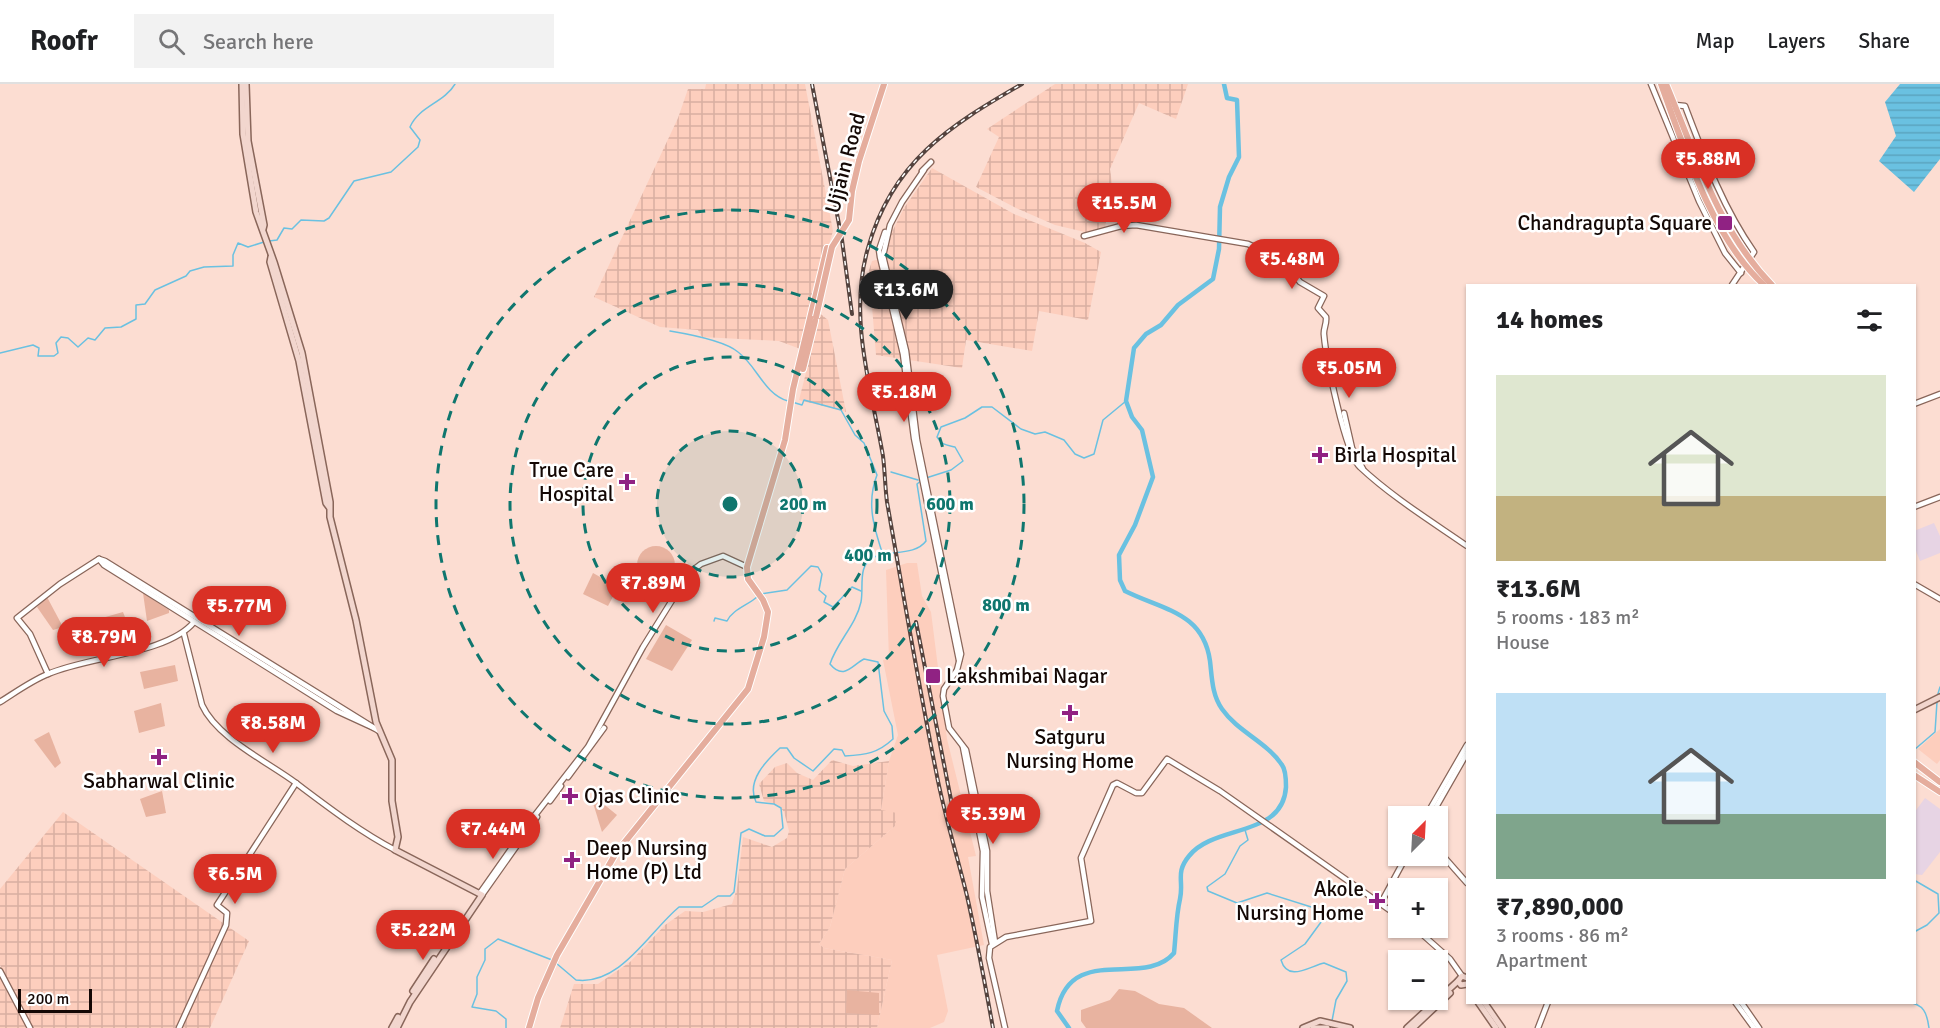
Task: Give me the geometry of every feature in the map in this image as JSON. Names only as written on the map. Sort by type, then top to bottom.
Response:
[{"type":"main road","points":[[244,84],[248,141],[263,229],[271,257],[270,262],[299,361],[326,503],[329,507],[356,620],[376,730],[388,748],[393,769],[392,801],[398,837],[395,850],[481,894],[394,1028]]},
{"type":"main road","name":"Ujjain Road","points":[[858,161],[882,84]]},
{"type":"main road","points":[[1660,84],[1696,177],[1728,239],[1763,284]]},
{"type":"main road","points":[[1666,84],[1698,165],[1747,264],[1771,284]]},
{"type":"main road","name":"Ujjain Road","points":[[796,385],[816,317],[832,247],[849,220],[858,161],[867,125],[872,118]]},
{"type":"main road","points":[[527,1028],[555,954],[629,835],[746,692],[766,627],[768,612],[747,579],[746,566],[785,433],[827,248],[847,215],[848,186],[858,161]]},
{"type":"main road","points":[[1916,711],[1937,700]]},
{"type":"main road","points":[[1916,764],[1940,782]]},
{"type":"main road","points":[[1916,776],[1940,792]]},
{"type":"main road","points":[[1407,1028],[1464,981]]},
{"type":"main road","points":[[1413,1028],[1464,981]]},
{"type":"main road","points":[[1479,1004],[1496,1028]]},
{"type":"main road","points":[[1485,1004],[1502,1028]]},
{"type":"main road","points":[[1303,1028],[1314,1022],[1326,1026]]},
{"type":"main road","points":[[1313,1028],[1341,1026],[1350,1028]]},
{"type":"street","points":[[1651,84],[1699,201],[1725,253],[1741,273]]},
{"type":"street","points":[[931,162],[898,210],[883,251],[906,351],[923,475],[961,654],[957,670],[943,693],[950,728],[966,750],[987,851],[987,891],[994,943],[989,958],[1005,1028]]},
{"type":"street","points":[[1085,235],[1127,225],[1248,244],[1282,260],[1304,286],[1323,296],[1318,306],[1326,317],[1324,334],[1345,436],[1353,458],[1376,481],[1466,545]]},
{"type":"street","points":[[1733,284],[1747,264]]},
{"type":"street","points":[[1916,403],[1940,394]]},
{"type":"street","points":[[1916,506],[1940,497]]},
{"type":"street","points":[[481,894],[583,754],[615,706],[643,647],[689,573],[701,564],[724,557],[746,566]]},
{"type":"street","points":[[48,674],[30,634],[17,618],[60,584],[99,559],[376,730]]},
{"type":"street","points":[[1916,585],[1940,599]]},
{"type":"street","points":[[0,702],[48,674],[101,657],[171,640],[184,634],[195,620]]},
{"type":"street","points":[[184,634],[202,705],[207,714],[238,744],[296,783],[340,817],[395,850]]},
{"type":"street","points":[[1432,806],[1466,747]]},
{"type":"street","points":[[1437,806],[1466,755]]},
{"type":"street","points":[[994,943],[1006,937],[1091,921],[1081,858],[1115,783],[1138,794],[1142,793],[1167,759],[1272,826],[1388,908]]},
{"type":"street","points":[[179,1028],[226,924],[227,913],[217,905],[296,783]]},
{"type":"street","points":[[1448,861],[1466,881]]},
{"type":"street","points":[[1381,903],[1401,866]]},
{"type":"street","points":[[1427,938],[1443,951],[1464,981]]},
{"type":"street","points":[[0,971],[30,1028]]},
{"type":"street","points":[[1538,1028],[1547,1004]]},
{"type":"street","points":[[1736,1004],[1754,1028]]},
{"type":"street","points":[[1742,1004],[1759,1028]]},
{"type":"shaded area","points":[[706,84],[805,84],[833,231],[811,306],[828,320],[846,412],[799,400],[811,353],[779,341],[702,337],[698,330],[660,327],[594,297],[678,118],[688,89],[705,89]]},
{"type":"shaded area","points":[[1055,84],[1188,84],[1176,119],[1139,103],[1110,169],[1113,190],[1105,227],[1089,233],[1055,225],[976,187],[999,137],[987,129]]},
{"type":"shaded area","points":[[932,168],[1014,214],[1085,243],[1101,252],[1088,320],[1039,311],[1032,351],[966,340],[962,368],[876,355],[869,270],[872,261],[887,257],[891,234],[904,208]]},
{"type":"shaded area","points":[[1934,523],[1940,536],[1940,553],[1920,561],[1916,551],[1916,530]]},
{"type":"shaded area","points":[[656,546],[670,551],[675,565],[670,579],[656,584],[642,579],[637,565],[642,551]]},
{"type":"shaded area","points":[[907,563],[917,563],[922,596],[931,612],[947,739],[976,856],[968,857],[984,945],[937,955],[948,1011],[944,1022],[930,1028],[877,1028],[892,960],[824,948],[819,944],[830,927],[845,869],[895,826],[881,810],[889,761],[898,735],[883,660],[889,659],[886,570]]},
{"type":"shaded area","points":[[593,573],[618,587],[608,606],[583,594]]},
{"type":"shaded area","points":[[143,593],[169,610],[169,613],[147,621]]},
{"type":"shaded area","points":[[47,597],[63,627],[53,630],[37,607]]},
{"type":"shaded area","points":[[123,612],[128,625],[97,631],[95,620]]},
{"type":"shaded area","points":[[666,625],[692,640],[672,671],[646,659]]},
{"type":"shaded area","points":[[175,665],[178,681],[144,689],[140,672]]},
{"type":"shaded area","points":[[161,703],[165,726],[139,733],[134,711]]},
{"type":"shaded area","points":[[1940,729],[1940,760],[1937,764],[1918,749]]},
{"type":"shaded area","points":[[49,732],[61,763],[55,768],[34,740]]},
{"type":"shaded area","points":[[832,760],[853,766],[889,761],[881,810],[897,813],[895,826],[845,869],[830,927],[819,944],[824,948],[892,960],[877,1028],[560,1028],[574,984],[598,984],[630,962],[665,925],[685,911],[703,912],[732,904],[737,888],[743,837],[772,847],[787,838],[789,831],[784,812],[778,805],[764,801],[759,784],[775,767],[787,763],[797,773],[813,780]]},
{"type":"shaded area","points":[[162,791],[166,813],[146,817],[140,799]]},
{"type":"shaded area","points":[[596,798],[617,815],[602,832],[593,803]]},
{"type":"shaded area","points":[[1925,798],[1940,809],[1940,852],[1922,875],[1916,874],[1916,810]]},
{"type":"shaded area","points":[[63,812],[249,941],[210,1028],[33,1028],[0,965],[0,889]]},
{"type":"shaded area","points":[[0,976],[28,1028],[0,1028]]},
{"type":"shaded area","points":[[1119,989],[1135,991],[1159,1004],[1184,1008],[1212,1028],[1086,1028],[1081,1021],[1081,1010],[1110,1000]]},
{"type":"shaded area","points":[[847,990],[879,993],[879,1015],[846,1013]]},
{"type":"water","points":[[1900,84],[1940,84],[1940,159],[1914,192],[1879,161],[1896,136],[1885,102]]},
{"type":"waterway","points":[[269,241],[277,240],[284,228],[292,229],[301,220],[324,221],[329,218],[354,181],[391,172],[418,147],[420,140],[410,127],[414,120],[425,109],[445,96],[455,84]]},
{"type":"waterway","points":[[1069,1028],[1057,1011],[1065,990],[1077,978],[1092,972],[1145,968],[1161,963],[1174,953],[1181,893],[1181,872],[1189,856],[1200,846],[1214,839],[1261,823],[1273,815],[1282,803],[1286,787],[1286,775],[1276,757],[1236,724],[1219,704],[1213,686],[1206,645],[1199,632],[1179,615],[1125,591],[1120,580],[1119,555],[1135,525],[1153,477],[1142,430],[1132,417],[1126,401],[1134,348],[1146,334],[1161,325],[1178,305],[1213,279],[1219,249],[1220,207],[1229,177],[1239,157],[1237,100],[1227,98],[1224,84]]},
{"type":"waterway","points":[[0,353],[33,345],[39,348],[38,356],[54,356],[58,353],[56,343],[61,337],[68,338],[78,347],[88,338],[95,340],[105,328],[121,327],[136,319],[136,305],[145,304],[155,290],[186,276],[190,271],[204,267],[233,266],[233,255],[238,243],[248,247],[264,242]]},
{"type":"waterway","points":[[670,331],[706,338],[732,348],[745,358],[773,392],[788,401]]},
{"type":"waterway","points":[[792,402],[802,405],[804,400],[841,410],[855,435],[864,443],[877,475],[872,496],[872,515],[883,555]]},
{"type":"waterway","points":[[926,478],[951,470],[963,461],[955,447],[940,442],[937,437],[941,427],[965,418],[982,407],[992,407],[1021,429],[1035,434],[1045,432],[1064,440],[1075,454],[1084,458],[1094,454],[1103,420],[1126,401]]},
{"type":"waterway","points":[[891,472],[918,480]]},
{"type":"waterway","points":[[556,963],[576,980],[592,980],[606,975],[633,955],[679,907],[702,907],[718,896],[730,896],[734,892],[741,833],[749,829],[765,836],[774,836],[783,828],[781,808],[774,804],[756,802],[754,794],[759,772],[780,748],[787,748],[794,758],[813,771],[834,749],[842,750],[845,756],[865,754],[877,750],[893,739],[892,726],[884,711],[878,662],[864,659],[844,671],[835,669],[830,664],[859,610],[865,565],[874,557],[909,551],[926,541],[917,484],[922,480]]},
{"type":"waterway","points":[[761,594],[787,590],[811,566],[818,567],[822,574],[819,590],[826,596],[824,602],[833,607],[852,587],[861,591]]},
{"type":"waterway","points":[[714,621],[715,618],[727,621],[736,611],[757,597]]},
{"type":"waterway","points":[[1937,697],[1940,687]]},
{"type":"waterway","points":[[1916,748],[1935,732],[1937,702]]},
{"type":"waterway","points":[[1245,830],[1248,840],[1240,846],[1225,874],[1207,887],[1208,891],[1237,903],[1267,893],[1324,911],[1324,918],[1305,944],[1281,960],[1284,967],[1294,972],[1324,963],[1346,972],[1347,981],[1336,1000],[1332,1021]]},
{"type":"waterway","points":[[1916,881],[1938,894],[1939,913],[1927,925],[1916,931]]},
{"type":"waterway","points":[[506,1028],[506,1019],[496,1011],[472,1007],[477,994],[477,977],[485,960],[485,949],[498,939],[552,960]]},
{"type":"waterway","points":[[1915,1004],[1924,1010],[1929,1028]]},
{"type":"railway","points":[[812,84],[842,240],[852,314]]},
{"type":"railway","points":[[993,1028],[967,896],[939,787],[917,671],[887,502],[883,456],[864,352],[860,300],[862,274],[868,248],[892,192],[908,169],[948,132],[1022,84]]},
{"type":"railway","points":[[916,622],[953,810]]},
{"type":"place","name":"Chandragupta Square","points":[[1725,223]]},
{"type":"place","name":"Birla Hospital","points":[[1320,455]]},
{"type":"place","name":"True Care Hospital","points":[[627,482]]},
{"type":"place","name":"Lakshmibai Nagar","points":[[933,676]]},
{"type":"place","name":"Satguru Nursing Home","points":[[1070,713]]},
{"type":"place","name":"Sabharwal Clinic","points":[[159,757]]},
{"type":"place","name":"Ojas Clinic","points":[[570,796]]},
{"type":"place","name":"Deep Nursing Home (P) Ltd","points":[[572,860]]},
{"type":"place","name":"Akole Nursing Home","points":[[1377,901]]}]
